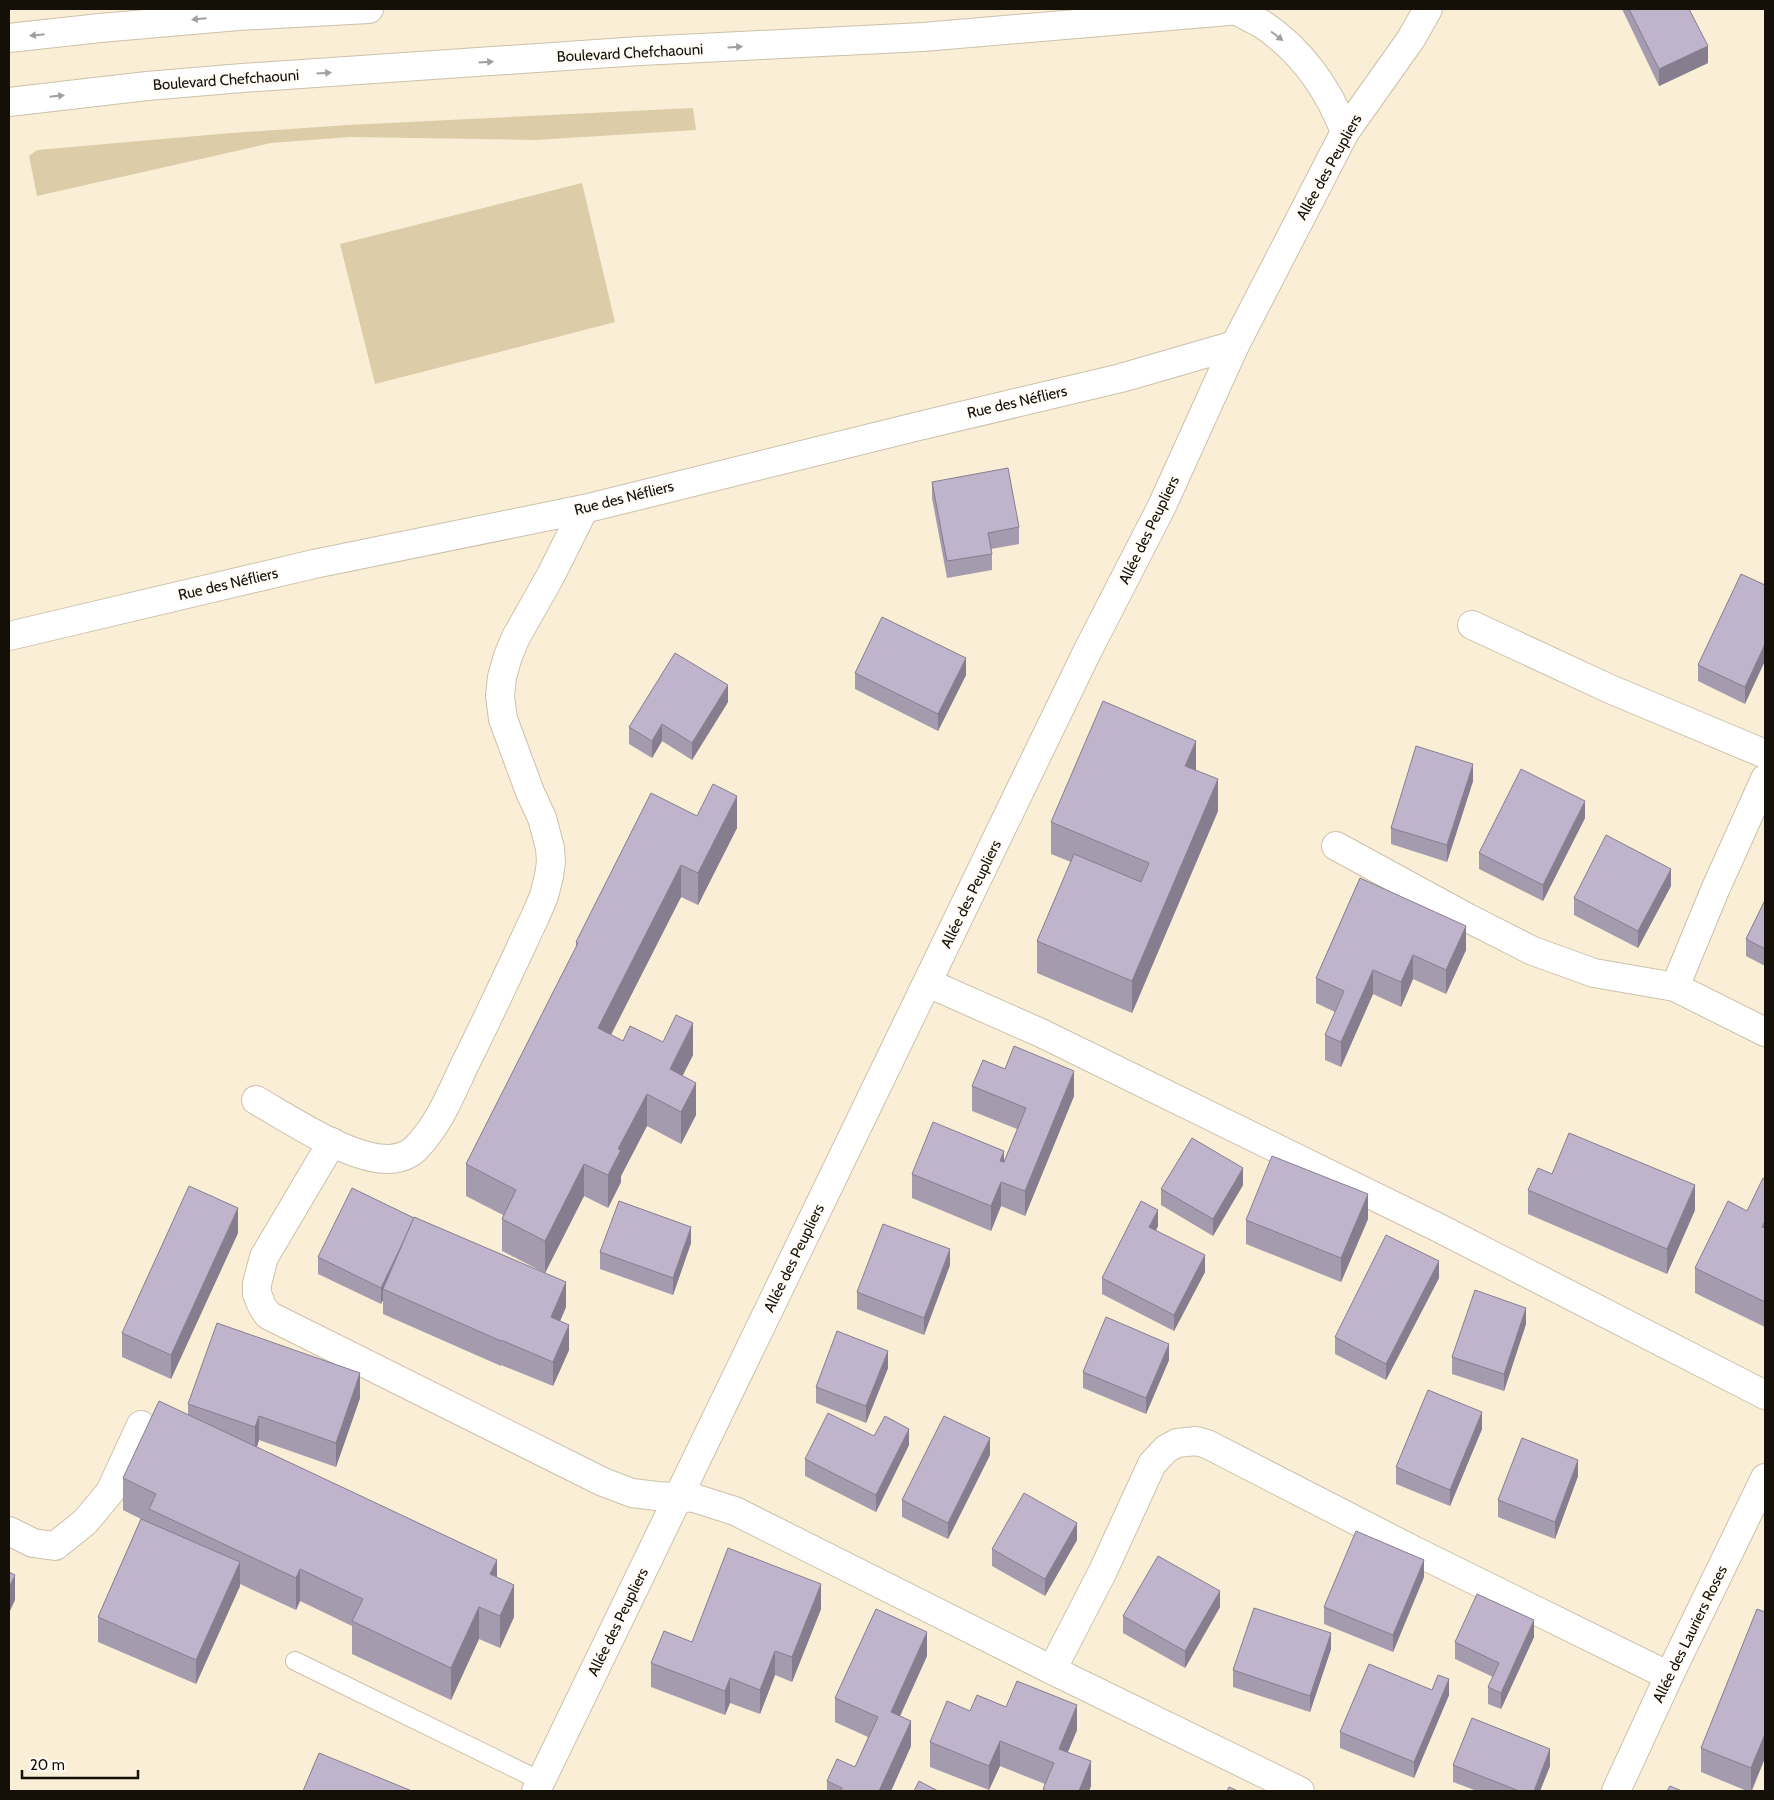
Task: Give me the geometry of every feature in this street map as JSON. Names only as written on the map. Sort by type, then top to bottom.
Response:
[{"type":"street","points":[[9,38],[236,12],[369,9]]},
{"type":"street","points":[[1241,9],[1277,36],[1305,62],[1322,84],[1336,107],[1346,132]]},
{"type":"street","name":"Boulevard Chefchaouni","points":[[9,102],[147,86],[242,78],[640,52],[923,37],[1241,9]]},
{"type":"street","name":"Allée des Peupliers","points":[[538,1786],[928,983],[1086,652],[1162,506],[1235,345],[1346,132],[1411,39],[1428,9]]},
{"type":"street","name":"Rue des Néfliers","points":[[9,636],[314,564],[584,509],[1121,378],[1235,345]]},
{"type":"street","points":[[256,1100],[332,1142],[376,1158],[391,1159],[405,1156],[417,1148],[440,1116],[544,896],[550,869],[550,848],[542,818],[530,792],[503,719],[500,696],[502,677],[516,637],[551,575],[584,509]]},
{"type":"street","points":[[1472,625],[1610,689],[1765,754]]},
{"type":"street","points":[[1675,987],[1715,890],[1765,779]]},
{"type":"street","points":[[1336,846],[1533,951],[1594,973],[1675,987],[1765,1032]]},
{"type":"street","points":[[928,983],[1041,1033],[1428,1222],[1765,1396]]},
{"type":"street","points":[[332,1142],[264,1257],[257,1284],[262,1306],[268,1315],[603,1482],[632,1492],[657,1496],[694,1498],[735,1511],[1052,1670],[1300,1791]]},
{"type":"street","points":[[9,1531],[33,1543],[55,1546],[85,1522],[110,1492],[141,1425]]},
{"type":"street","points":[[1052,1670],[1103,1571],[1152,1464],[1166,1449],[1177,1443],[1196,1441],[1208,1444],[1413,1550],[1669,1676]]},
{"type":"street","name":"Allée des Lauriers Roses","points":[[1616,1791],[1669,1676],[1765,1478]]},
{"type":"lane","points":[[295,1662],[538,1786]]},
{"type":"shaded area","points":[[693,108],[696,130],[535,140],[350,137],[271,143],[37,196],[29,156],[37,150],[231,133],[348,125]]},
{"type":"shaded area","points":[[582,183],[615,322],[375,384],[340,244]]},
{"type":"building","points":[[1629,9],[1689,9],[1708,46],[1659,69]]},
{"type":"building","points":[[1008,468],[1019,527],[988,533],[992,554],[947,561],[932,482]]},
{"type":"building","points":[[1741,574],[1765,585],[1765,644],[1745,687],[1698,665]]},
{"type":"building","points":[[882,617],[966,658],[938,714],[855,673]]},
{"type":"building","points":[[675,653],[728,685],[692,743],[662,724],[652,741],[629,727]]},
{"type":"building","points":[[1103,701],[1196,741],[1185,766],[1218,779],[1132,981],[1037,941],[1074,854],[1141,882],[1149,863],[1051,822]]},
{"type":"building","points":[[1416,746],[1473,764],[1447,845],[1391,828]]},
{"type":"building","points":[[1521,769],[1585,801],[1543,885],[1479,853]]},
{"type":"building","points":[[713,784],[737,796],[698,873],[681,865],[598,1028],[623,1041],[630,1026],[663,1042],[676,1015],[693,1023],[670,1069],[696,1083],[681,1112],[647,1094],[618,1149],[621,1150],[608,1175],[584,1164],[545,1241],[502,1219],[516,1190],[466,1164],[578,943],[576,942],[651,793],[697,816]]},
{"type":"building","points":[[1606,835],[1671,869],[1638,931],[1574,898]]},
{"type":"building","points":[[1360,878],[1466,926],[1446,970],[1413,955],[1401,982],[1373,970],[1341,1042],[1325,1035],[1344,991],[1316,978]]},
{"type":"building","points":[[1765,900],[1765,949],[1746,939]]},
{"type":"building","points":[[1014,1046],[1074,1071],[1025,1191],[1001,1182],[991,1206],[912,1174],[933,1122],[1004,1151],[1000,1161],[1004,1162],[1026,1108],[972,1086],[983,1060],[1005,1069]]},
{"type":"building","points":[[1569,1133],[1695,1185],[1667,1249],[1528,1190],[1538,1168],[1552,1174]]},
{"type":"building","points":[[1192,1138],[1243,1168],[1213,1219],[1161,1189]]},
{"type":"building","points":[[1272,1156],[1368,1194],[1341,1258],[1246,1220]]},
{"type":"building","points":[[1763,1178],[1765,1179],[1765,1221],[1762,1227],[1765,1228],[1765,1302],[1695,1268],[1728,1201],[1747,1211]]},
{"type":"building","points":[[189,1186],[238,1208],[171,1355],[122,1333]]},
{"type":"building","points":[[352,1188],[414,1218],[381,1288],[318,1257]]},
{"type":"building","points":[[619,1201],[691,1227],[673,1278],[600,1252]]},
{"type":"building","points":[[1141,1201],[1158,1210],[1149,1227],[1205,1255],[1174,1315],[1102,1278]]},
{"type":"building","points":[[414,1217],[566,1282],[551,1317],[569,1325],[553,1362],[383,1289]]},
{"type":"building","points":[[883,1224],[950,1249],[924,1318],[857,1292]]},
{"type":"building","points":[[1386,1235],[1439,1261],[1386,1364],[1335,1337]]},
{"type":"building","points":[[1475,1290],[1526,1308],[1504,1374],[1452,1357]]},
{"type":"building","points":[[1106,1317],[1169,1344],[1146,1398],[1083,1372]]},
{"type":"building","points":[[217,1323],[360,1373],[336,1443],[259,1416],[255,1427],[188,1404]]},
{"type":"building","points":[[837,1331],[888,1351],[866,1406],[816,1387]]},
{"type":"building","points":[[1428,1390],[1482,1412],[1450,1490],[1396,1467]]},
{"type":"building","points":[[159,1401],[497,1560],[490,1574],[514,1585],[500,1616],[479,1607],[451,1668],[352,1621],[363,1599],[300,1569],[296,1578],[149,1509],[156,1494],[123,1478]]},
{"type":"building","points":[[828,1413],[874,1436],[885,1416],[909,1429],[876,1495],[805,1459]]},
{"type":"building","points":[[944,1416],[990,1438],[948,1523],[902,1500]]},
{"type":"building","points":[[1522,1438],[1578,1460],[1555,1522],[1498,1500]]},
{"type":"building","points":[[1024,1493],[1077,1523],[1045,1579],[992,1549]]},
{"type":"building","points":[[141,1519],[240,1562],[196,1660],[98,1617]]},
{"type":"building","points":[[1356,1531],[1424,1560],[1393,1635],[1324,1607]]},
{"type":"building","points":[[728,1548],[821,1584],[792,1657],[775,1651],[760,1690],[730,1678],[725,1691],[651,1663],[664,1631],[692,1642]]},
{"type":"building","points":[[1158,1556],[1220,1591],[1185,1651],[1123,1616]]},
{"type":"building","points":[[9,1572],[15,1575],[9,1588]]},
{"type":"building","points":[[1477,1594],[1534,1620],[1501,1693],[1488,1687],[1499,1663],[1455,1642]]},
{"type":"building","points":[[1254,1608],[1331,1633],[1310,1696],[1233,1670]]},
{"type":"building","points":[[876,1609],[927,1632],[891,1712],[911,1721],[879,1791],[841,1791],[842,1788],[827,1781],[837,1759],[855,1767],[878,1717],[835,1698]]},
{"type":"building","points":[[1757,1609],[1765,1612],[1765,1734],[1751,1768],[1701,1748]]},
{"type":"building","points":[[1369,1664],[1432,1690],[1438,1675],[1449,1679],[1414,1762],[1340,1732]]},
{"type":"building","points":[[1017,1681],[1077,1705],[1059,1749],[1091,1761],[1079,1791],[1047,1791],[1043,1789],[1054,1763],[1000,1741],[989,1766],[930,1742],[947,1701],[970,1711],[977,1695],[1006,1707]]},
{"type":"building","points":[[1472,1718],[1550,1749],[1534,1791],[1519,1791],[1453,1765]]},
{"type":"building","points":[[319,1753],[412,1791],[303,1791]]},
{"type":"building","points":[[919,1781],[938,1791],[914,1791]]},
{"type":"building","points":[[1670,1786],[1682,1791],[1667,1791]]},
{"type":"building","points":[[1229,1787],[1238,1791],[1227,1791]]}]
